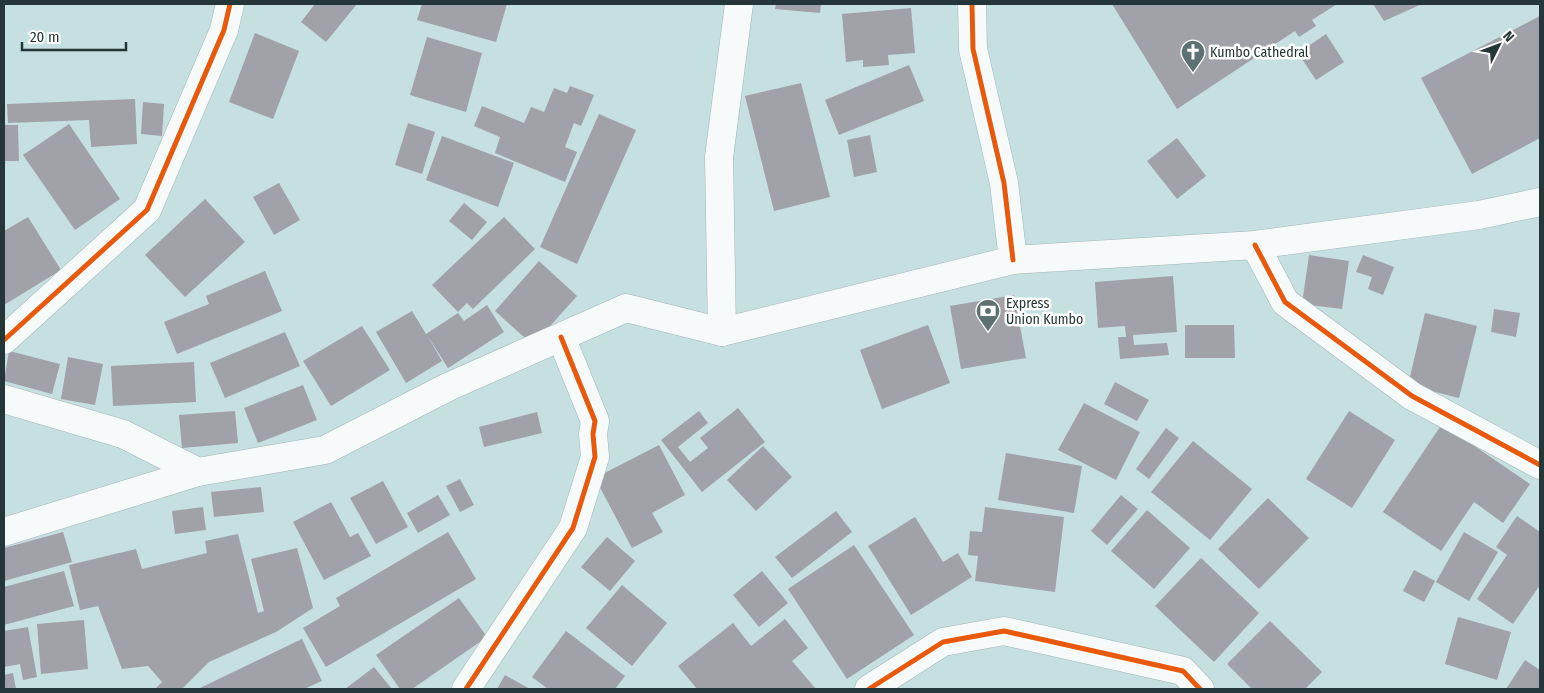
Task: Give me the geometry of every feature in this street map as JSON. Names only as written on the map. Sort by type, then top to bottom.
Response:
[{"type":"main road","points":[[4,340],[147,210],[224,30],[230,4]]},
{"type":"main road","points":[[722,332],[719,157],[739,4]]},
{"type":"main road","points":[[972,4],[973,49],[1004,183],[1013,260]]},
{"type":"main road","points":[[4,532],[198,472],[325,450],[448,387],[626,308],[722,332],[1013,260],[1255,245],[1479,215],[1540,202]]},
{"type":"main road","points":[[1255,245],[1285,302],[1412,396],[1540,465]]},
{"type":"main road","points":[[466,689],[573,528],[595,457],[593,434],[595,421],[561,337]]},
{"type":"main road","points":[[4,399],[123,434],[198,472]]},
{"type":"main road","points":[[869,689],[943,642],[1004,631],[1183,671],[1200,689]]},
{"type":"building","points":[[315,4],[357,4],[326,42],[301,22]]},
{"type":"building","points":[[422,4],[507,4],[496,42],[417,20]]},
{"type":"building","points":[[776,4],[821,4],[820,13],[775,9]]},
{"type":"building","name":"Kumbo Cathedral","points":[[1112,4],[1337,4],[1312,20],[1316,26],[1299,37],[1295,31],[1177,109]]},
{"type":"building","points":[[1373,4],[1422,4],[1384,21]]},
{"type":"building","points":[[911,8],[915,53],[888,55],[889,65],[863,67],[863,60],[846,62],[842,14]]},
{"type":"building","points":[[1540,16],[1540,138],[1472,174],[1421,78]]},
{"type":"building","points":[[255,33],[299,51],[273,119],[229,102]]},
{"type":"building","points":[[1326,34],[1344,62],[1316,80],[1298,53]]},
{"type":"building","points":[[427,37],[482,53],[466,112],[410,95]]},
{"type":"building","points":[[909,65],[924,101],[839,135],[825,100]]},
{"type":"building","points":[[801,83],[830,197],[774,211],[745,96]]},
{"type":"building","points":[[570,86],[594,95],[581,126],[574,123],[565,147],[577,152],[565,182],[495,153],[500,137],[474,126],[482,106],[524,123],[531,107],[544,112],[554,88],[567,93]]},
{"type":"building","points":[[135,99],[137,144],[91,147],[89,120],[8,123],[7,104]]},
{"type":"building","points":[[143,102],[164,104],[162,136],[141,134]]},
{"type":"building","points":[[599,114],[636,130],[577,264],[540,247]]},
{"type":"building","points":[[408,123],[435,132],[422,174],[395,165]]},
{"type":"building","points":[[69,124],[120,199],[75,230],[23,155]]},
{"type":"building","points":[[4,125],[18,125],[19,161],[4,161]]},
{"type":"building","points":[[870,135],[877,172],[854,177],[847,140]]},
{"type":"building","points":[[442,136],[514,163],[498,207],[426,180]]},
{"type":"building","points":[[1177,138],[1206,176],[1177,199],[1147,161]]},
{"type":"building","points":[[279,183],[300,220],[274,235],[253,197]]},
{"type":"building","points":[[205,199],[245,242],[185,297],[145,255]]},
{"type":"building","points":[[464,203],[487,222],[472,240],[449,221]]},
{"type":"building","points":[[28,217],[61,270],[4,305],[4,231]]},
{"type":"building","points":[[504,217],[535,249],[473,309],[467,303],[458,312],[432,285]]},
{"type":"building","points":[[1309,255],[1349,261],[1342,309],[1302,304]]},
{"type":"building","points":[[1363,255],[1394,267],[1383,295],[1368,289],[1372,277],[1356,272]]},
{"type":"building","points":[[539,261],[577,296],[533,345],[495,311]]},
{"type":"building","points":[[265,271],[282,311],[177,354],[164,322],[209,304],[206,296]]},
{"type":"building","points":[[1173,276],[1177,332],[1133,335],[1134,345],[1167,343],[1169,355],[1120,359],[1118,337],[1126,337],[1125,326],[1098,328],[1095,282]]},
{"type":"building","name":"Express Union Kumbo","points":[[1014,295],[1026,358],[961,369],[950,306]]},
{"type":"building","points":[[487,305],[504,332],[448,368],[427,335],[442,361],[406,383],[376,332],[412,311],[426,334],[458,313],[464,321]]},
{"type":"building","points":[[1494,309],[1520,313],[1516,337],[1491,332]]},
{"type":"building","points":[[1425,313],[1477,326],[1459,398],[1408,385]]},
{"type":"building","points":[[928,325],[950,383],[882,409],[860,350]]},
{"type":"building","points":[[1185,325],[1234,325],[1235,358],[1185,358]]},
{"type":"building","points":[[362,326],[390,370],[331,406],[303,361]]},
{"type":"building","points":[[285,332],[300,366],[225,398],[210,363]]},
{"type":"building","points":[[9,351],[60,364],[52,394],[4,381]]},
{"type":"building","points":[[68,357],[103,364],[95,405],[61,399]]},
{"type":"building","points":[[194,362],[196,402],[113,406],[111,366]]},
{"type":"building","points":[[1115,382],[1149,400],[1137,421],[1104,404]]},
{"type":"building","points":[[303,385],[317,420],[258,443],[244,408]]},
{"type":"building","points":[[1084,403],[1140,432],[1116,480],[1058,450]]},
{"type":"building","points":[[738,408],[765,442],[702,492],[661,440],[699,411],[708,423],[678,447],[690,462],[708,448],[700,438]]},
{"type":"building","points":[[235,411],[238,443],[182,448],[179,415]]},
{"type":"building","points":[[1349,411],[1395,440],[1352,508],[1306,479]]},
{"type":"building","points":[[537,412],[542,433],[484,447],[479,427]]},
{"type":"building","points":[[1442,424],[1530,484],[1503,523],[1474,502],[1441,551],[1383,512]]},
{"type":"building","points":[[1166,428],[1179,438],[1149,479],[1136,469]]},
{"type":"building","points":[[1193,441],[1252,489],[1210,540],[1151,492]]},
{"type":"building","points":[[659,445],[685,495],[652,513],[663,532],[632,548],[595,478]]},
{"type":"building","points":[[763,446],[792,477],[756,511],[727,480]]},
{"type":"building","points":[[1006,453],[1082,466],[1074,513],[998,500]]},
{"type":"building","points":[[460,479],[474,505],[460,512],[446,486]]},
{"type":"building","points":[[383,481],[408,527],[376,544],[350,498]]},
{"type":"building","points":[[261,487],[264,512],[214,517],[211,492]]},
{"type":"building","points":[[438,495],[450,515],[418,533],[407,513]]},
{"type":"building","points":[[1121,495],[1138,509],[1107,545],[1091,531]]},
{"type":"building","points":[[1268,498],[1309,538],[1259,589],[1218,549]]},
{"type":"building","points":[[331,502],[350,537],[358,533],[371,556],[324,580],[293,522]]},
{"type":"building","points":[[203,507],[206,530],[175,534],[172,511]]},
{"type":"building","points":[[985,507],[1064,517],[1055,592],[975,581],[978,556],[968,555],[970,531],[982,532]]},
{"type":"building","points":[[1147,510],[1190,548],[1154,589],[1111,551]]},
{"type":"building","points":[[836,511],[852,532],[792,578],[775,557]]},
{"type":"building","points":[[1517,516],[1540,532],[1540,585],[1513,624],[1477,599],[1507,555],[1496,547]]},
{"type":"building","points":[[915,517],[943,562],[958,553],[972,577],[911,615],[868,546]]},
{"type":"building","points":[[63,532],[72,562],[4,581],[4,548]]},
{"type":"building","points":[[448,532],[476,579],[326,667],[303,628],[340,606],[336,598]]},
{"type":"building","points":[[1464,532],[1498,552],[1469,601],[1436,582]]},
{"type":"building","points":[[238,534],[258,613],[264,611],[251,559],[297,548],[313,608],[276,632],[209,662],[182,689],[155,689],[162,682],[148,666],[122,669],[98,606],[80,610],[69,565],[136,549],[142,569],[207,553],[205,541]]},
{"type":"building","points":[[607,537],[635,561],[610,591],[581,567]]},
{"type":"building","points":[[854,545],[914,635],[847,679],[788,589]]},
{"type":"building","points":[[1201,558],[1259,613],[1214,662],[1155,606]]},
{"type":"building","points":[[1414,570],[1435,581],[1424,602],[1403,591]]},
{"type":"building","points":[[64,571],[74,606],[4,625],[4,587]]},
{"type":"building","points":[[762,571],[788,603],[759,627],[733,595]]},
{"type":"building","points":[[622,585],[667,623],[632,666],[586,628]]},
{"type":"building","points":[[459,598],[487,637],[412,689],[400,689],[376,655]]},
{"type":"building","points":[[1458,617],[1511,632],[1497,680],[1445,664]]},
{"type":"building","points":[[785,619],[808,648],[792,661],[816,689],[697,689],[678,666],[733,623],[751,646]]},
{"type":"building","points":[[84,620],[88,669],[41,674],[37,624]]},
{"type":"building","points":[[1270,621],[1322,672],[1305,689],[1252,689],[1227,664]]},
{"type":"building","points":[[28,627],[37,677],[23,680],[20,664],[4,667],[4,631]]},
{"type":"building","points":[[566,631],[625,676],[615,689],[548,689],[532,677]]},
{"type":"building","points":[[302,639],[322,681],[304,689],[198,689]]},
{"type":"building","points":[[1525,660],[1540,670],[1540,689],[1506,689]]},
{"type":"building","points":[[374,667],[392,689],[345,689]]},
{"type":"building","points":[[13,673],[16,689],[4,689],[4,675]]},
{"type":"building","points":[[505,675],[530,689],[497,689]]},
{"type":"cycle path","points":[[4,340],[147,210],[224,30],[230,4]]},
{"type":"cycle path","points":[[972,4],[973,49],[1004,183],[1013,260]]},
{"type":"cycle path","points":[[1255,245],[1285,302],[1412,396],[1540,465]]},
{"type":"cycle path","points":[[466,689],[573,528],[595,457],[593,434],[595,421],[561,337]]},
{"type":"cycle path","points":[[869,689],[943,642],[1004,631],[1183,671],[1200,689]]},
{"type":"place","name":"Kumbo Cathedral","points":[[1193,73]]},
{"type":"place","name":"Express Union Kumbo","points":[[988,332]]}]
